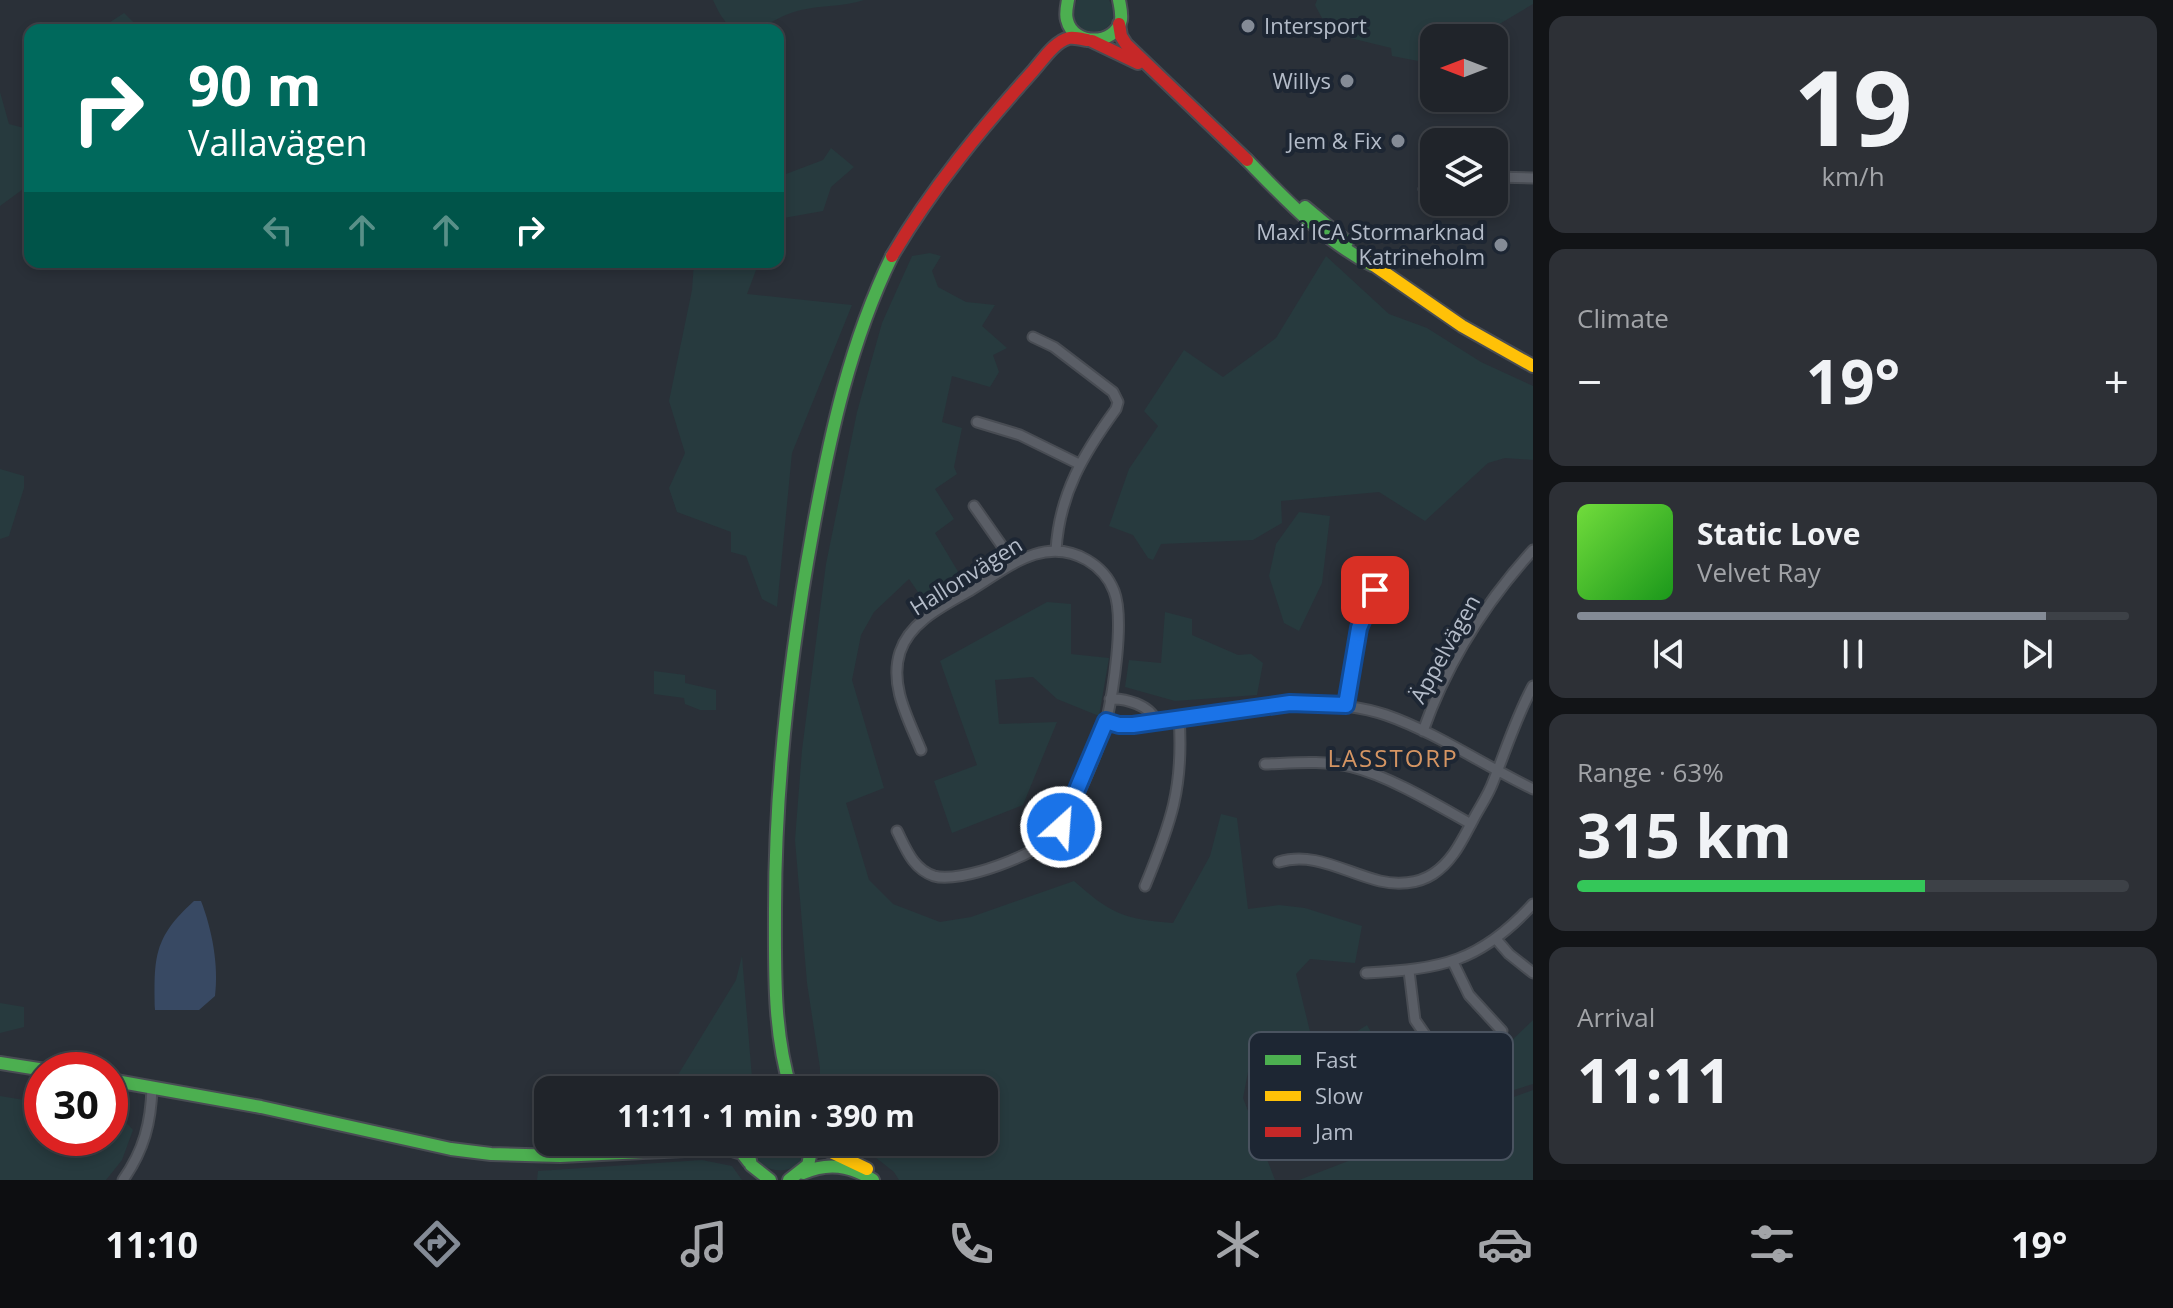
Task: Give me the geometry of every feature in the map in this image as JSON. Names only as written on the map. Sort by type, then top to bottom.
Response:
[{"type":"main road","points":[[1119,0],[1123,40],[1274,187],[1294,198],[1372,265],[1462,326],[1533,366]]},
{"type":"main road","points":[[787,1076],[776,1011],[774,866],[788,693],[815,518],[848,369],[875,291],[925,200],[963,149],[1064,40],[1109,36],[1120,22],[1128,0]]},
{"type":"main road","points":[[1067,3],[1066,21],[1072,31],[1149,68]]},
{"type":"main road","points":[[1039,65],[1067,3]]},
{"type":"main road","points":[[776,1011],[773,1024],[777,1076]]},
{"type":"main road","points":[[0,1063],[24,1067]]},
{"type":"main road","points":[[128,1083],[291,1113],[451,1149],[534,1156]]},
{"type":"main road","points":[[744,1156],[760,1176],[770,1180]]},
{"type":"main road","points":[[749,1156],[759,1180]]},
{"type":"main road","points":[[794,1178],[810,1163],[811,1156]]},
{"type":"main road","points":[[842,1156],[857,1161],[875,1180]]},
{"type":"main road","points":[[794,1178],[820,1167],[841,1165],[875,1180]]},
{"type":"street","points":[[1508,177],[1533,178]]},
{"type":"street","points":[[1033,337],[1054,347],[1113,392],[1117,403],[1079,464],[1064,506],[1056,551]]},
{"type":"street","points":[[977,422],[1020,435],[1079,464]]},
{"type":"street","points":[[974,506],[1014,563]]},
{"type":"street","name":"Äppelvägen","points":[[1423,731],[1468,636],[1500,588],[1533,550]]},
{"type":"street","name":"Hallonvägen","points":[[897,831],[912,861],[922,870],[945,878],[967,875],[1037,850],[1055,835],[1068,815],[1106,721],[1110,699],[1119,614],[1114,589],[1100,570],[1090,562],[1056,551],[1040,552],[1014,563],[928,616],[910,632],[897,666],[898,689],[921,750]]},
{"type":"street","points":[[1346,705],[1359,628],[1369,602],[1393,563]]},
{"type":"street","points":[[1279,862],[1300,858],[1319,861],[1376,880],[1402,884],[1430,876],[1458,848],[1493,782],[1533,686]]},
{"type":"street","points":[[1110,699],[1121,698],[1132,702],[1154,715],[1156,721]]},
{"type":"street","points":[[1106,721],[1119,725],[1290,703],[1346,705],[1387,716],[1423,731],[1533,789]]},
{"type":"street","points":[[1145,886],[1167,834],[1178,796],[1181,762],[1179,717]]},
{"type":"street","points":[[1265,764],[1313,762],[1351,767],[1394,784],[1471,824]]},
{"type":"street","points":[[1366,973],[1409,971],[1453,962],[1496,939],[1533,904]]},
{"type":"street","points":[[1496,939],[1533,973]]},
{"type":"street","points":[[1453,962],[1469,995],[1502,1031]]},
{"type":"street","points":[[1409,971],[1415,1020],[1423,1032]]},
{"type":"street","points":[[123,1180],[135,1163],[148,1130],[152,1087]]},
{"type":"green space","points":[[713,0],[864,0],[801,10],[767,24],[728,24]]},
{"type":"green space","points":[[1077,0],[1109,0],[1113,14],[1111,24],[1103,30],[1084,30],[1076,24],[1073,14]]},
{"type":"green space","points":[[1317,0],[1533,0],[1533,4],[1499,24],[1420,24],[1420,61],[1392,56],[1391,48],[1330,33],[1315,5]]},
{"type":"green space","points":[[124,13],[138,24],[107,24]]},
{"type":"green space","points":[[0,92],[9,124],[24,128],[24,188],[0,206]]},
{"type":"green space","points":[[831,148],[854,167],[831,187],[823,211],[784,218],[784,175],[823,160]]},
{"type":"green space","points":[[930,253],[941,256],[932,271],[938,287],[966,302],[995,305],[982,326],[1007,348],[993,355],[999,372],[990,387],[952,376],[942,422],[962,428],[954,467],[957,474],[935,489],[954,519],[935,533],[966,585],[929,608],[909,579],[874,612],[861,635],[852,680],[884,788],[846,803],[869,880],[893,904],[940,922],[971,917],[1074,881],[1119,913],[1173,923],[1210,856],[1221,814],[1237,818],[1248,909],[1279,905],[1305,908],[1362,926],[1355,963],[1310,959],[1296,974],[1310,1032],[1249,1032],[1249,1072],[1243,1098],[1249,1113],[1249,1160],[1267,1160],[1275,1180],[899,1180],[874,1156],[998,1156],[998,1076],[820,1076],[807,983],[795,840],[802,750],[826,564],[857,412],[882,323],[912,256]]},
{"type":"green space","points":[[1326,256],[1389,314],[1427,328],[1481,362],[1533,386],[1533,460],[1505,458],[1488,463],[1425,521],[1379,492],[1281,501],[1282,523],[1253,540],[1161,544],[1153,560],[1148,558],[1133,535],[1109,526],[1129,469],[1158,426],[1144,411],[1184,350],[1223,377],[1276,338]]},
{"type":"green space","points":[[694,268],[757,268],[747,294],[852,305],[792,453],[777,607],[762,599],[746,556],[731,552],[731,532],[677,512],[669,488],[685,453],[669,401],[692,290]]},
{"type":"green space","points":[[0,469],[24,476],[24,488],[9,536],[0,539]]},
{"type":"green space","points":[[1299,512],[1330,516],[1322,583],[1299,631],[1284,623],[1269,576],[1276,544]]},
{"type":"green space","points":[[1047,602],[1071,604],[1071,654],[1109,658],[1099,716],[1057,699],[1033,677],[995,680],[999,724],[1057,722],[1023,805],[952,833],[934,781],[977,765],[940,661]]},
{"type":"green space","points":[[1165,612],[1192,619],[1192,635],[1238,655],[1251,654],[1263,663],[1257,695],[1175,701],[1125,687],[1129,660],[1161,663]]},
{"type":"green space","points":[[654,671],[685,675],[685,683],[716,690],[716,710],[700,710],[685,704],[684,698],[654,694]]},
{"type":"green space","points":[[742,956],[752,1076],[677,1076],[736,980]]},
{"type":"green space","points":[[0,1003],[24,1007],[24,1027],[0,1033]]},
{"type":"green space","points":[[1533,1020],[1533,1084],[1513,1090],[1513,1039]]},
{"type":"green space","points":[[1367,1025],[1371,1032],[1356,1032]]},
{"type":"green space","points":[[1533,1090],[1533,1180],[1299,1180],[1351,1160],[1513,1160],[1513,1097]]},
{"type":"green space","points":[[0,1096],[24,1100],[24,1156],[123,1156],[106,1180],[0,1180]]},
{"type":"green space","points":[[128,1125],[133,1130],[128,1144]]},
{"type":"green space","points":[[756,1156],[804,1156],[790,1169],[770,1169]]},
{"type":"green space","points":[[702,1160],[732,1166],[742,1180],[537,1180],[538,1171]]},
{"type":"water","points":[[194,901],[201,901],[211,935],[216,972],[215,996],[199,1010],[155,1010],[156,962],[163,938]]},
{"type":"traffic: fast","points":[[1068,0],[1066,15],[1071,29],[1077,35],[1094,40],[1111,35],[1117,29],[1121,20],[1119,0]]},
{"type":"traffic: fast","points":[[1247,160],[1321,231],[1372,265]]},
{"type":"traffic: fast","points":[[1305,207],[1347,242]]},
{"type":"traffic: fast","points":[[787,1076],[778,1023],[775,978],[776,861],[781,766],[797,624],[834,424],[864,322],[892,256]]},
{"type":"traffic: fast","points":[[0,1063],[24,1067]]},
{"type":"traffic: fast","points":[[128,1083],[261,1107],[451,1149],[491,1154],[560,1156],[726,1148],[742,1153],[749,1162]]},
{"type":"traffic: fast","points":[[749,1156],[751,1165],[770,1180]]},
{"type":"traffic: fast","points":[[789,1180],[808,1165],[810,1156]]},
{"type":"traffic: fast","points":[[803,1173],[830,1166],[856,1171],[873,1180]]},
{"type":"traffic: slow","points":[[1365,259],[1462,326],[1533,366]]},
{"type":"traffic: slow","points":[[840,1156],[867,1169]]},
{"type":"traffic: jam","points":[[1119,24],[1126,44],[1247,160]]},
{"type":"traffic: jam","points":[[892,256],[958,160],[1049,52],[1069,38],[1087,40]]},
{"type":"traffic: jam","points":[[1092,41],[1138,63]]},
{"type":"place","name":"Intersport","points":[[1248,26]]},
{"type":"place","name":"Willys","points":[[1347,81]]},
{"type":"place","name":"Jem & Fix","points":[[1398,141]]},
{"type":"place","name":"Maxi ICA Stormarknad Katrineholm","points":[[1501,245]]},
{"type":"district","name":"LASSTORP","points":[[1393,759]]},
{"type":"route","points":[[1061,827],[1103,735],[1106,721],[1133,725],[1290,703],[1346,705],[1359,628],[1375,590]]}]
